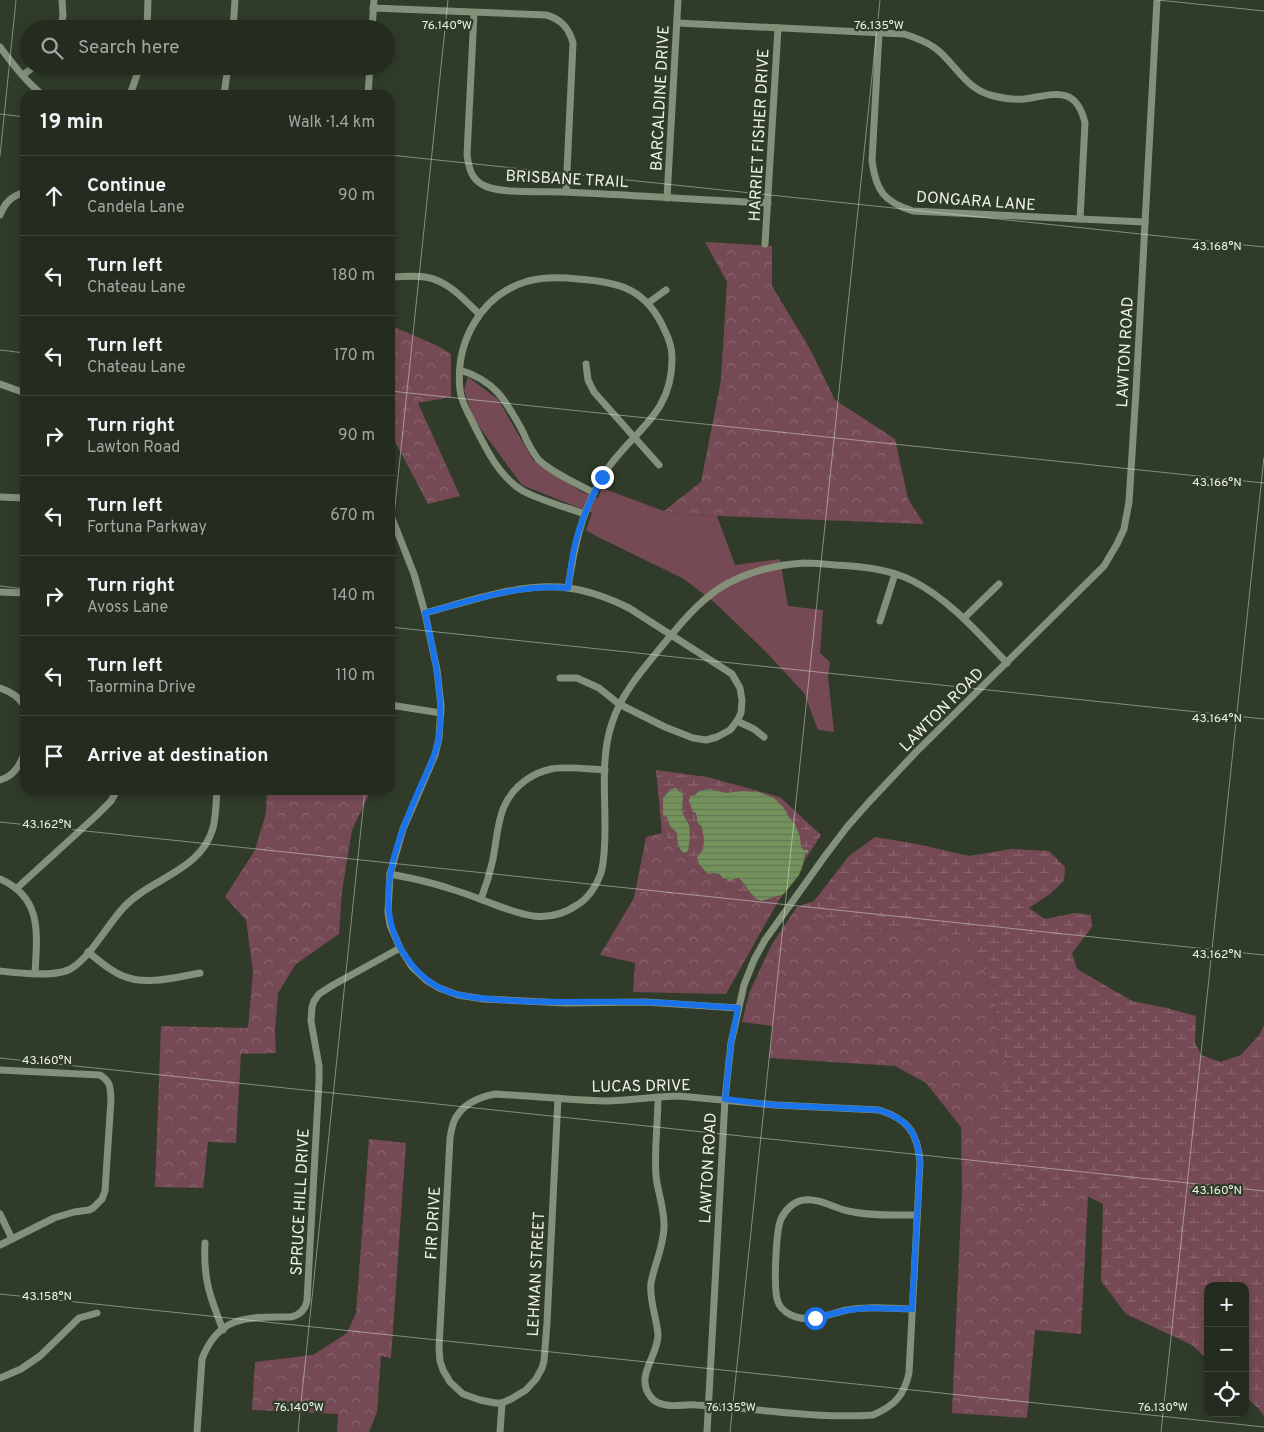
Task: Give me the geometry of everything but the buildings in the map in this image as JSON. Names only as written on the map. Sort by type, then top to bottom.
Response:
[{"type":"street","points":[[62,0],[62,20]]},
{"type":"street","points":[[147,20],[148,0]]},
{"type":"street","points":[[233,20],[235,0]]},
{"type":"street","name":"BARCALDINE DRIVE","points":[[667,198],[678,0]]},
{"type":"street","name":"LAWTON ROAD","points":[[706,1432],[725,1099],[731,1043],[738,1008],[744,985],[754,960],[765,940],[847,827],[916,752],[1104,566],[1118,544],[1124,529],[1129,502],[1157,0]]},
{"type":"street","points":[[372,20],[373,4],[400,8],[474,13],[546,15],[565,25],[570,32],[573,43],[566,192]]},
{"type":"street","name":"BRISBANE TRAIL","points":[[474,13],[467,155],[471,173],[477,181],[486,187],[521,191],[768,203]]},
{"type":"street","points":[[677,23],[904,34],[916,37],[930,45],[941,53],[974,88],[987,94],[1023,99],[1058,94],[1069,98],[1078,104],[1085,123],[1080,220]]},
{"type":"street","name":"HARRIET FISHER DRIVE","points":[[766,244],[778,28]]},
{"type":"street","name":"DONGARA LANE","points":[[879,33],[872,161],[878,187],[887,198],[899,206],[913,211],[1146,222]]},
{"type":"street","points":[[0,47],[20,71]]},
{"type":"street","points":[[23,75],[36,90]]},
{"type":"street","points":[[132,90],[137,75]]},
{"type":"street","points":[[225,90],[227,75]]},
{"type":"street","points":[[368,90],[369,75]]},
{"type":"street","points":[[0,215],[10,199],[20,194]]},
{"type":"street","points":[[395,277],[425,277],[438,280],[457,293],[479,314]]},
{"type":"street","points":[[568,588],[574,550],[585,514],[594,493],[608,469],[661,404],[668,391],[672,374],[672,354],[669,339],[661,320],[648,303],[621,285],[604,281],[570,278],[548,278],[527,282],[505,291],[479,314],[465,342],[460,370],[460,392],[478,432],[498,467],[510,480],[522,490],[585,514]]},
{"type":"street","points":[[648,303],[666,290]]},
{"type":"street","points":[[586,364],[588,380],[594,392],[659,465]]},
{"type":"street","points":[[460,370],[488,383],[496,390],[509,407],[532,451],[540,461],[594,493]]},
{"type":"street","points":[[0,384],[20,391]]},
{"type":"street","points":[[0,497],[20,498]]},
{"type":"street","points":[[395,526],[414,574],[425,613],[437,670],[441,713],[439,738],[435,755],[403,829],[390,874],[388,912],[390,925],[400,948],[412,967],[426,980],[439,988],[458,995],[484,999],[566,1003],[645,1002],[738,1008]]},
{"type":"street","points":[[390,874],[420,879],[532,917],[549,917],[578,905],[586,898],[601,873],[604,853],[606,743],[619,704],[630,685],[689,615],[709,596],[751,573],[779,566],[805,563],[887,571],[912,580],[929,590],[964,618],[1007,663]]},
{"type":"street","points":[[880,621],[895,574]]},
{"type":"street","points":[[964,618],[999,584]]},
{"type":"street","points":[[425,613],[493,595],[531,588],[568,588],[588,592],[617,602],[732,674],[740,688],[742,700],[741,713],[730,730],[717,737],[706,740],[693,738],[665,727],[619,704],[599,688],[577,678],[560,678]]},
{"type":"street","points":[[0,592],[20,593]]},
{"type":"street","points":[[0,688],[16,695],[20,700]]},
{"type":"street","points":[[395,706],[441,713]]},
{"type":"street","points":[[737,721],[754,729],[764,737]]},
{"type":"street","points":[[0,780],[14,772],[20,764]]},
{"type":"street","points":[[481,899],[488,882],[497,828],[503,808],[508,798],[518,786],[532,776],[549,769],[605,770]]},
{"type":"street","points":[[17,888],[97,815],[114,795]]},
{"type":"street","points":[[0,971],[60,973],[71,969],[88,952],[124,907],[138,894],[183,868],[198,856],[208,840],[212,829],[216,814],[217,795]]},
{"type":"street","points":[[0,880],[17,888],[31,908],[36,922],[37,938],[35,973]]},
{"type":"street","name":"SPRUCE HILL DRIVE","points":[[197,1432],[202,1359],[216,1336],[231,1323],[241,1319],[296,1316],[300,1314],[306,1305],[319,1081],[319,1066],[311,1021],[314,1001],[319,994],[332,985],[400,948]]},
{"type":"street","points":[[88,952],[110,970],[124,977],[142,980],[166,979],[200,973]]},
{"type":"street","points":[[0,1070],[100,1075],[107,1079],[110,1085],[111,1099],[105,1191],[102,1199],[89,1210],[54,1218],[0,1245]]},
{"type":"street","name":"FIR DRIVE","points":[[502,1403],[495,1404],[463,1394],[450,1382],[440,1361],[439,1348],[450,1138],[455,1118],[469,1104],[484,1096],[495,1094],[558,1098]]},
{"type":"street","name":"LUCAS DRIVE","points":[[558,1098],[607,1101],[658,1097],[679,1096],[775,1105],[879,1110],[892,1114],[910,1128],[919,1148],[920,1163],[909,1374],[906,1388],[894,1403],[873,1415],[861,1416],[793,1414],[696,1405],[666,1405],[656,1402],[649,1396],[645,1386],[645,1375],[658,1338],[651,1299],[651,1283],[662,1246],[664,1228],[663,1209],[656,1179],[658,1097]]},
{"type":"street","name":"LEHMAN STREET","points":[[502,1403],[526,1390],[536,1378],[544,1361],[558,1098]]},
{"type":"street","points":[[912,1309],[867,1308],[802,1319],[787,1312],[780,1307],[775,1290],[778,1230],[780,1220],[785,1212],[794,1204],[804,1200],[862,1214],[917,1215]]},
{"type":"street","points":[[0,1214],[12,1239]]},
{"type":"street","points":[[205,1243],[205,1268],[208,1288],[222,1330]]},
{"type":"street","points":[[0,1378],[21,1369],[40,1356],[79,1318],[97,1313]]},
{"type":"street","points":[[500,1432],[502,1403]]},
{"type":"green space","points":[[705,242],[772,246],[772,286],[810,349],[835,400],[895,439],[908,499],[924,524],[692,515],[664,511],[701,482],[721,380],[727,282]]},
{"type":"green space","points":[[395,327],[440,347],[451,354],[451,397],[418,403],[460,496],[428,504],[395,441]]},
{"type":"green space","points":[[468,377],[498,399],[533,460],[582,492],[598,498],[602,488],[664,511],[717,516],[735,565],[780,559],[788,606],[823,610],[820,653],[830,662],[828,677],[834,732],[818,730],[804,693],[765,651],[715,603],[684,579],[586,530],[592,513],[522,485],[474,420],[464,390]]},
{"type":"green space","points":[[656,770],[707,777],[780,797],[821,835],[776,905],[743,896],[698,870],[662,833]]},
{"type":"green space","points":[[267,795],[369,795],[352,830],[342,891],[339,934],[296,964],[278,993],[275,1031],[276,1053],[241,1054],[236,1143],[208,1142],[203,1188],[155,1187],[161,1026],[248,1028],[253,972],[246,920],[225,897],[255,850],[266,813]]},
{"type":"green space","points":[[662,833],[698,870],[743,896],[776,905],[726,994],[633,992],[635,963],[600,955],[634,898],[646,837]]},
{"type":"green space","points":[[875,837],[969,856],[1011,849],[1049,851],[1065,867],[1064,881],[1050,894],[1029,908],[1045,919],[1075,913],[1091,915],[1092,927],[1072,953],[1077,969],[1132,1001],[1196,1016],[1195,1042],[1201,1055],[1220,1062],[1241,1055],[1260,1034],[1264,1025],[1264,1416],[1249,1400],[1249,1282],[1204,1282],[1204,1356],[1192,1345],[1126,1314],[1101,1281],[1103,1204],[1073,1189],[1047,1214],[1023,1209],[1012,1193],[999,1142],[994,1107],[1014,1071],[999,1050],[994,994],[973,943],[932,927],[891,931],[850,930],[825,919],[814,901],[849,856]]},
{"type":"green space","points":[[814,901],[825,919],[850,930],[891,931],[932,927],[973,943],[994,994],[999,1050],[1014,1071],[1006,1088],[1073,1189],[1088,1196],[1081,1334],[1035,1330],[1027,1418],[952,1413],[962,1188],[961,1127],[926,1083],[895,1066],[769,1058],[773,1026],[742,1022],[750,991],[772,944],[797,907]]},
{"type":"green space","points":[[369,1139],[406,1143],[391,1358],[381,1356],[377,1412],[369,1432],[337,1432],[338,1414],[252,1410],[255,1362],[313,1355],[347,1333],[356,1313]]},
{"type":"shaded area","points":[[676,788],[683,795],[682,812],[689,825],[688,851],[684,853],[679,847],[677,833],[670,826],[667,817],[663,815],[663,798],[671,789]]},
{"type":"shaded area","points":[[710,789],[726,793],[758,792],[774,798],[784,808],[795,824],[800,837],[801,847],[804,850],[808,850],[808,853],[805,854],[799,875],[784,894],[761,901],[751,894],[739,878],[730,881],[725,878],[723,879],[720,874],[708,874],[699,864],[697,858],[703,849],[704,840],[702,827],[698,823],[696,813],[693,812],[689,801],[690,796],[695,795],[699,791]]},
{"type":"route","points":[[602,477],[578,533],[568,588],[531,588],[493,595],[425,613],[437,670],[441,706],[439,738],[435,755],[403,829],[390,874],[388,912],[390,925],[400,948],[412,967],[426,980],[439,988],[458,995],[484,999],[566,1003],[645,1002],[738,1008],[731,1043],[725,1099],[775,1105],[879,1110],[892,1114],[905,1123],[914,1134],[919,1148],[920,1163],[912,1309],[867,1308],[848,1310],[815,1318]]}]
